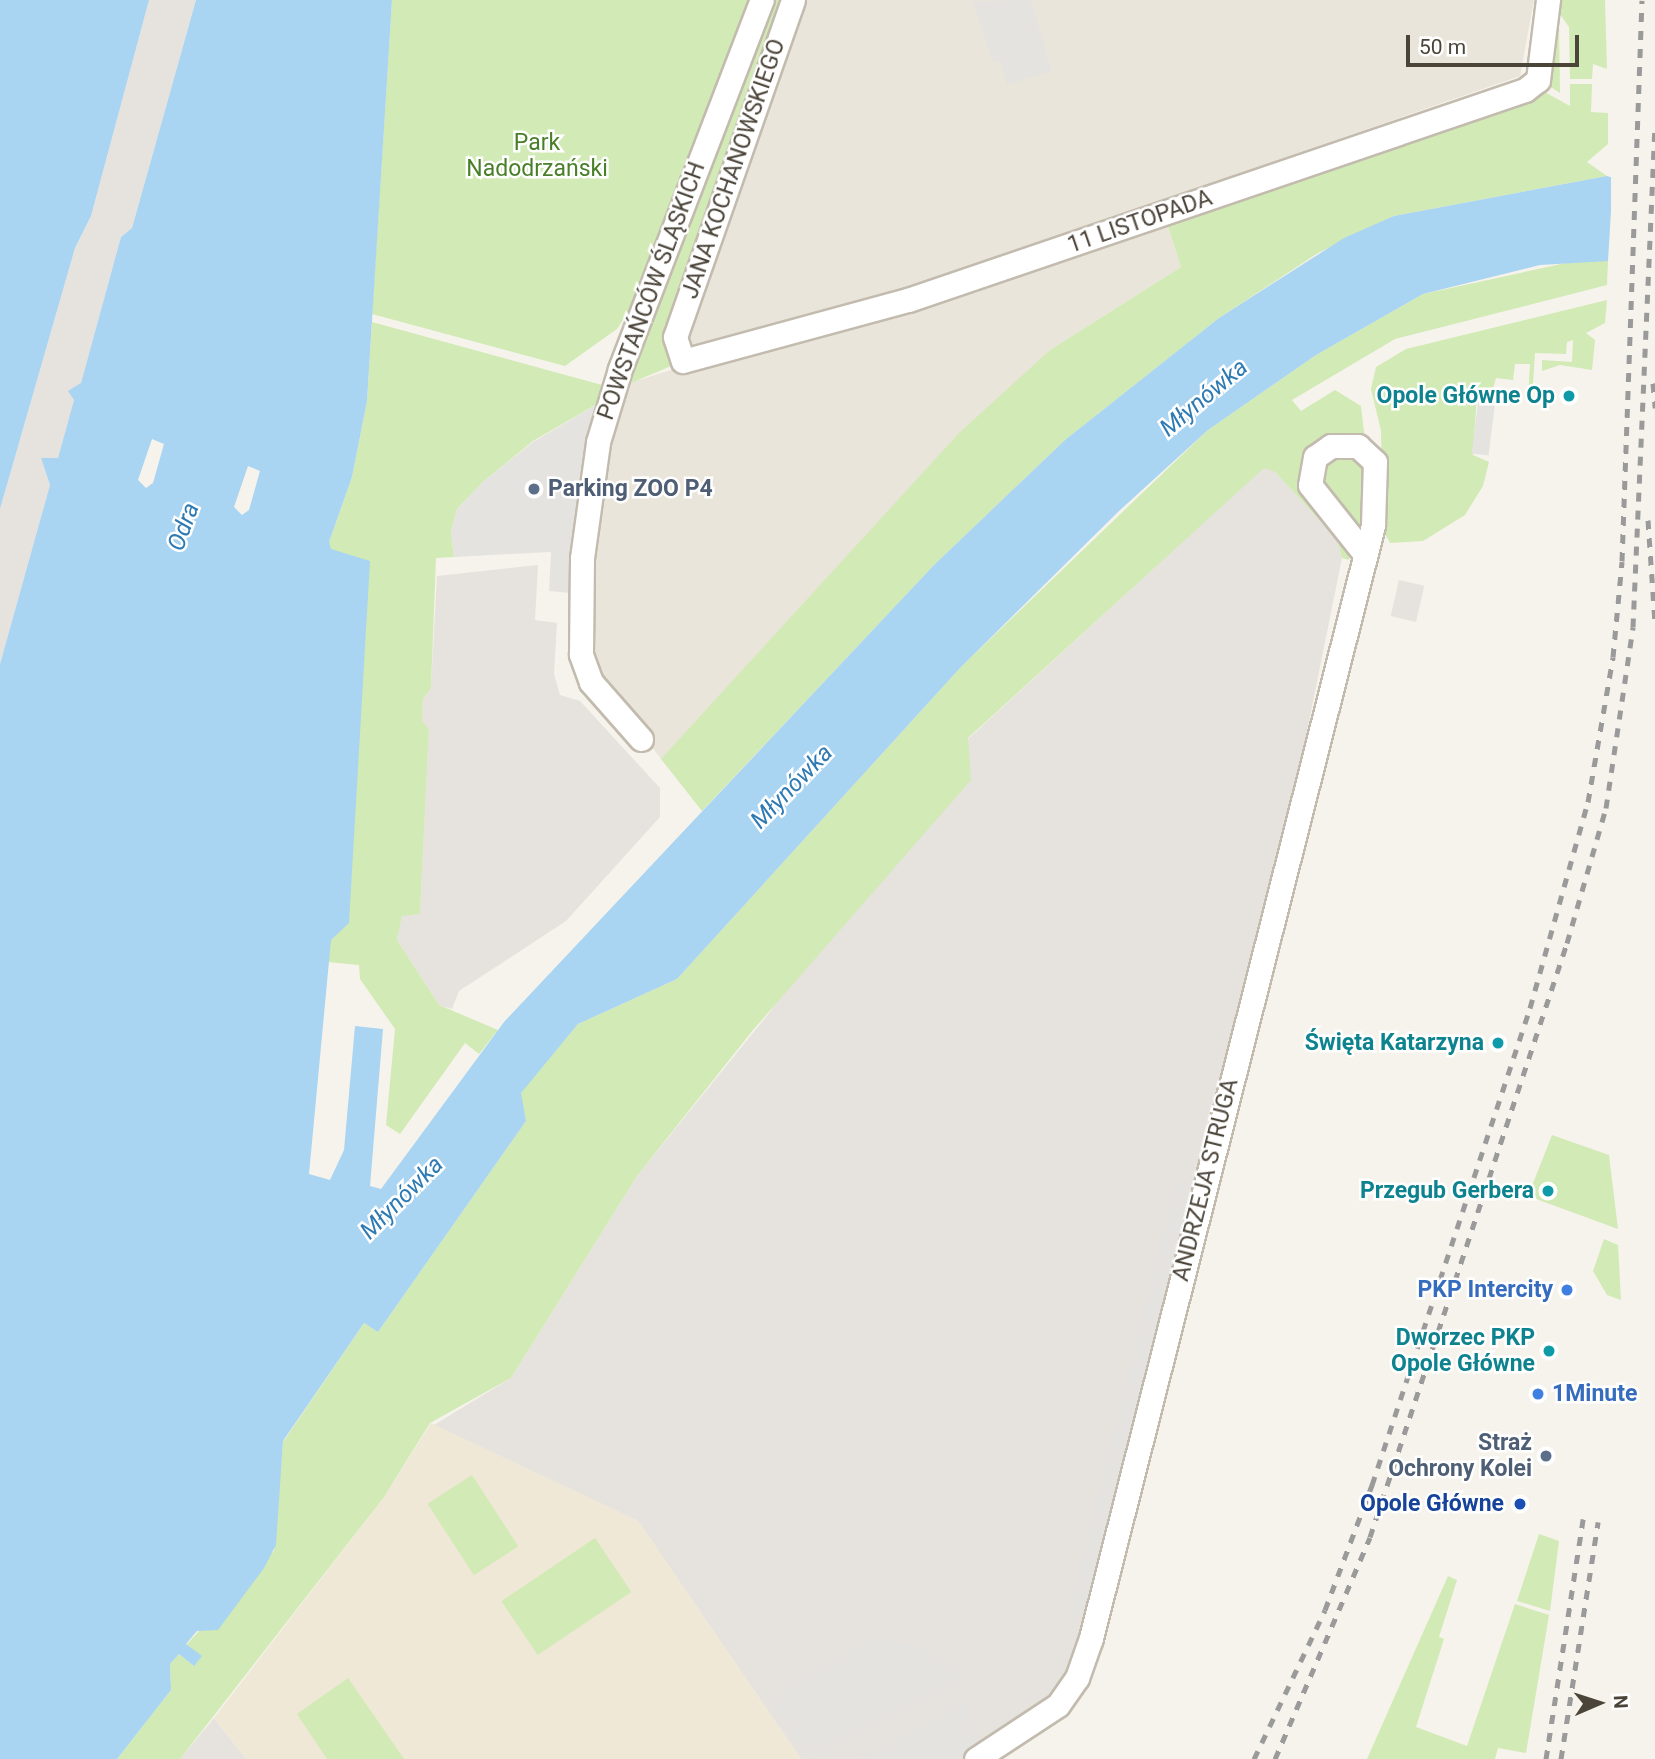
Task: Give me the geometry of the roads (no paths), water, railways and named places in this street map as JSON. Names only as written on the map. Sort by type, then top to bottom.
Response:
[{"type":"street","name":"POWSTAŃCÓW ŚLĄSKICH","points":[[641,739],[591,682],[581,654],[582,558],[598,442],[620,369],[762,0]]},
{"type":"street","name":"JANA KOCHANOWSKIEGO","points":[[675,337],[793,0]]},
{"type":"street","name":"11 LISTOPADA","points":[[675,337],[683,361],[734,351],[908,300],[1525,90],[1538,80],[1548,0]]},
{"type":"street","name":"ANDRZEJA STRUGA","points":[[976,1759],[1058,1705],[1077,1678],[1091,1639],[1364,552]]},
{"type":"water","points":[[0,0],[149,0],[91,216],[75,248],[0,509]]},
{"type":"water","points":[[196,0],[392,0],[367,401],[352,477],[329,542],[331,549],[370,561],[349,923],[331,940],[309,1174],[330,1180],[344,1150],[355,1026],[383,1029],[370,1186],[381,1189],[504,1022],[934,565],[1065,440],[1219,318],[1344,238],[1394,216],[1607,176],[1613,178],[1608,261],[1540,265],[1423,294],[1316,355],[1208,430],[1119,511],[960,668],[677,979],[578,1024],[521,1093],[526,1121],[378,1332],[364,1323],[283,1441],[276,1545],[264,1568],[218,1630],[197,1631],[186,1644],[202,1656],[194,1666],[179,1654],[170,1664],[171,1690],[117,1759],[0,1759],[0,664],[50,485],[41,458],[58,458],[74,400],[68,391],[81,383],[121,237],[132,228]],"holes":[[[152,439],[164,444],[153,483],[146,488],[138,480]],[[248,466],[260,471],[249,510],[242,515],[234,507]]]},
{"type":"railway","points":[[1254,1759],[1325,1610],[1372,1485],[1530,1008],[1588,802],[1613,657],[1622,561],[1642,0]]},
{"type":"railway","points":[[1275,1759],[1370,1537],[1567,943],[1606,808],[1633,627],[1655,126]]},
{"type":"railway","points":[[1653,383],[1655,408]]},
{"type":"railway","points":[[1648,520],[1655,624]]},
{"type":"railway","points":[[1546,1759],[1583,1519]]},
{"type":"railway","points":[[1561,1759],[1598,1522]]},
{"type":"place","name":"Opole Główne Op","points":[[1569,396]]},
{"type":"place","name":"Parking ZOO P4","points":[[534,489]]},
{"type":"place","name":"Święta Katarzyna","points":[[1498,1043]]},
{"type":"place","name":"Przegub Gerbera","points":[[1548,1191]]},
{"type":"place","name":"PKP Intercity","points":[[1567,1290]]},
{"type":"place","name":"Dworzec PKP Opole Główne","points":[[1549,1351]]},
{"type":"place","name":"1Minute","points":[[1538,1394]]},
{"type":"place","name":"Straż Ochrony Kolei","points":[[1546,1456]]},
{"type":"place","name":"Opole Główne","points":[[1520,1504]]},
{"type":"park label","name":"Park Nadodrzański","points":[[537,156]]},
{"type":"water label","name":"Młynówka","points":[[1204,398]]},
{"type":"water label","name":"Odra","points":[[184,527]]},
{"type":"water label","name":"Młynówka","points":[[792,787]]},
{"type":"water label","name":"Młynówka","points":[[402,1198]]}]
